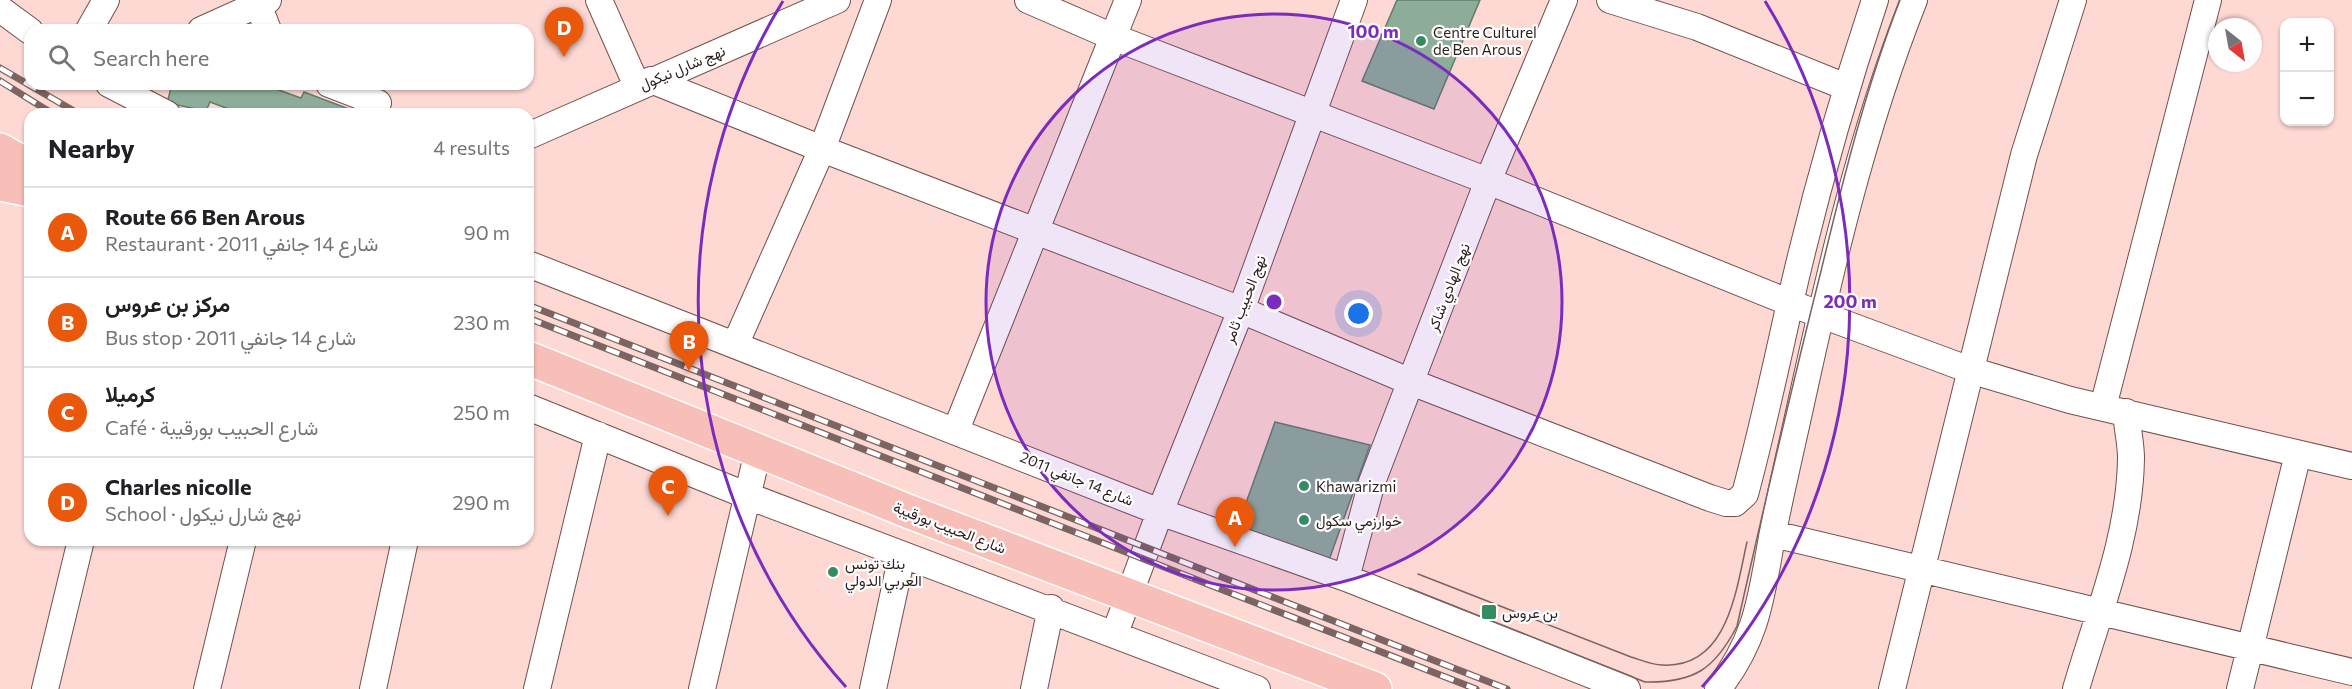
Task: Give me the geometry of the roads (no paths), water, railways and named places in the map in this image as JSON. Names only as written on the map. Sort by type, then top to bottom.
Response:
[{"type":"main road","points":[[0,150],[24,164]]},
{"type":"main road","points":[[0,184],[24,189]]},
{"type":"main road","name":"شارع الحبيب بورقيبة","points":[[534,360],[1128,596],[1372,688]]},
{"type":"street","points":[[92,24],[106,0]]},
{"type":"street","points":[[599,0],[644,83],[1241,310],[1411,382],[1726,503],[1735,503],[1745,494],[1767,415],[1791,301],[1846,87],[1875,0]]},
{"type":"street","name":"نهج شارل نيكول","points":[[534,133],[837,0]]},
{"type":"street","points":[[735,345],[822,149],[878,0]]},
{"type":"street","points":[[1028,0],[1113,37],[1313,116],[1488,181],[1970,370],[2070,400],[2352,466]]},
{"type":"street","points":[[956,430],[1128,0]]},
{"type":"street","name":"نهج الحبيب ثامر","points":[[1115,633],[1160,512],[1241,310],[1354,0]]},
{"type":"street","name":"نهج الهادي شاكر","points":[[1346,578],[1372,482],[1488,181],[1564,0]]},
{"type":"street","points":[[1610,0],[1697,27],[1846,87]]},
{"type":"street","points":[[1719,689],[1736,666],[1753,627],[1765,587],[1773,534],[1821,313],[1882,82],[1914,0]]},
{"type":"street","points":[[1892,689],[1920,567],[2024,155],[2073,0]]},
{"type":"street","points":[[2076,689],[2098,612],[2118,555],[2126,517],[2131,457],[2114,410],[2208,0]]},
{"type":"street","points":[[214,24],[263,2],[267,24]]},
{"type":"street","points":[[0,9],[24,27]]},
{"type":"street","points":[[121,90],[155,108]]},
{"type":"street","points":[[344,90],[378,103]]},
{"type":"street","name":"شارع 14 جانفي 2011","points":[[534,266],[956,430],[1160,512],[1346,578],[1627,689]]},
{"type":"street","points":[[534,409],[748,496],[1115,633],[1203,678],[1257,689]]},
{"type":"street","points":[[537,689],[598,435]]},
{"type":"street","points":[[702,689],[758,451]]},
{"type":"street","points":[[2240,689],[2298,454]]},
{"type":"street","points":[[1773,534],[1920,567],[2352,672]]},
{"type":"street","points":[[45,689],[80,546]]},
{"type":"street","points":[[207,689],[242,546]]},
{"type":"street","points":[[373,689],[404,546]]},
{"type":"street","points":[[873,689],[902,555]]},
{"type":"street","points":[[1034,689],[1051,608]]},
{"type":"tram line","points":[[1409,588],[1645,682],[1662,682],[1690,676],[1701,671],[1720,653],[1737,626],[1847,165],[1866,99],[1900,0]]},
{"type":"tram line","points":[[1418,574],[1631,657],[1662,665],[1684,663],[1702,654],[1715,640],[1725,623],[1733,603],[1747,542]]},
{"type":"railway","points":[[0,68],[24,82]]},
{"type":"railway","points":[[0,81],[43,108]]},
{"type":"railway","points":[[38,90],[69,108]]},
{"type":"railway","points":[[534,307],[1507,689]]},
{"type":"railway","points":[[534,320],[1476,689]]},
{"type":"place","name":"Centre Culturel de Ben Arous","points":[[1421,41]]},
{"type":"place","name":"Charles nicolle","points":[[564,57]]},
{"type":"place","name":"مركز بن عروس","points":[[689,371]]},
{"type":"place","name":"Khawarizmi","points":[[1304,486]]},
{"type":"place","name":"كرميلا","points":[[668,516]]},
{"type":"place","name":"خوارزمي سكول","points":[[1304,520]]},
{"type":"place","name":"Route 66 Ben Arous","points":[[1235,547]]},
{"type":"place","name":"بنك تونس العربي الدولي","points":[[833,572]]},
{"type":"place","name":"بن عروس","points":[[1489,612]]}]
